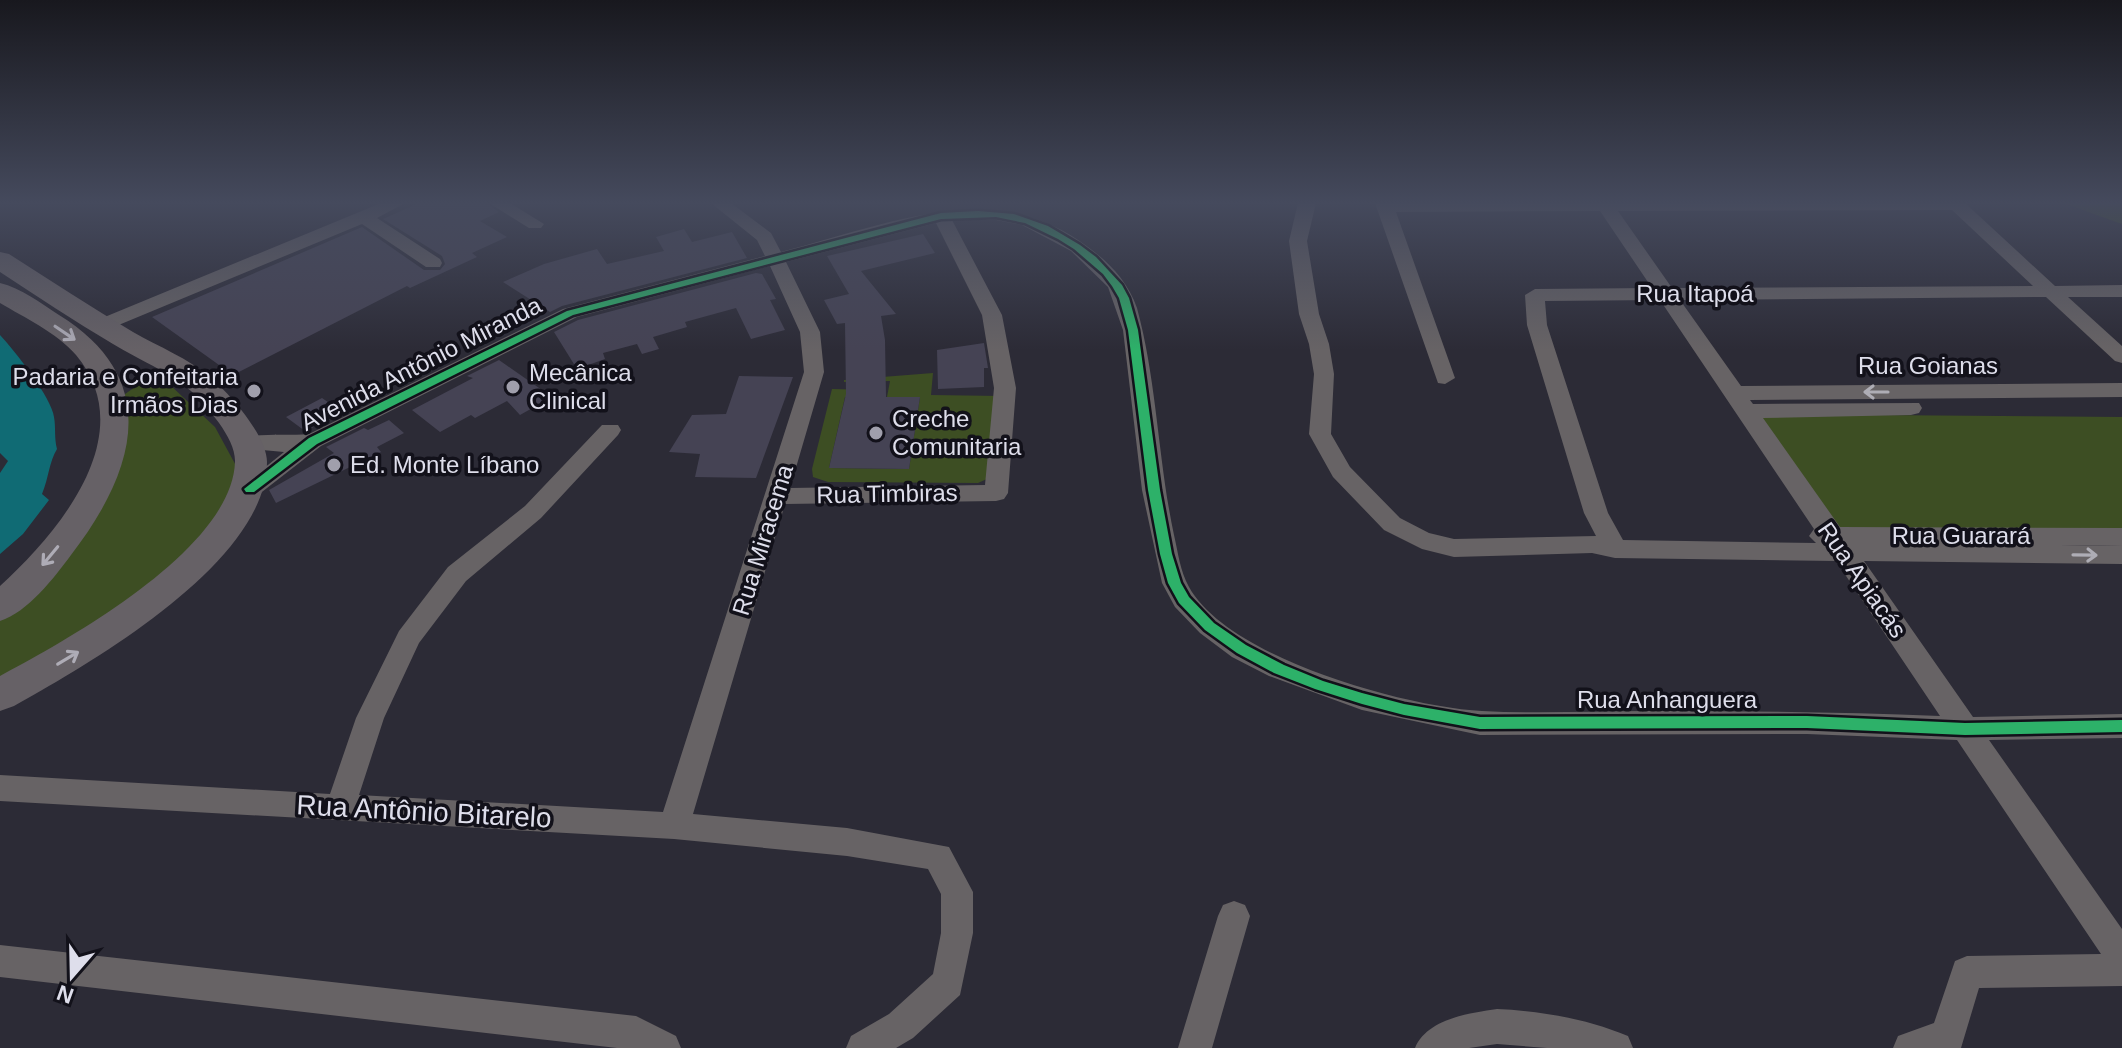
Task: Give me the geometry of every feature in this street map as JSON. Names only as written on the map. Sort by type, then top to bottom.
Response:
[{"type":"highway","points":[[0,260],[102,325],[179,368],[236,422],[250,443],[254,464],[250,489],[199,558],[164,592],[66,660],[0,695]]},
{"type":"highway","points":[[0,291],[89,351],[113,394],[116,441],[108,468],[93,498],[44,563],[0,607]]},
{"type":"highway","points":[[113,394],[142,374],[179,368]]},
{"type":"street","points":[[102,325],[279,252]]},
{"type":"street","points":[[416,252],[433,263]]},
{"type":"street","name":"Rua Miracema","points":[[674,826],[814,372],[810,332],[772,252]]},
{"type":"street","name":"Avenida Antônio Miranda","points":[[250,489],[313,441],[570,313],[796,252]]},
{"type":"street","name":"Rua Timbiras","points":[[777,496],[996,493],[1005,388],[992,315],[959,252]]},
{"type":"street","name":"Avenida Antônio Miranda","points":[[1083,252],[1104,269],[1123,297],[1137,355],[1153,492],[1171,572],[1182,597],[1204,623],[1227,641]]},
{"type":"street","name":"Rua Guarará","points":[[1300,252],[1309,314],[1319,344],[1324,374],[1320,434],[1341,472],[1392,524],[1422,540],[1454,548],[1605,543],[1992,545],[2122,537]]},
{"type":"street","points":[[1401,252],[1445,378]]},
{"type":"street","name":"Rua Apiacás","points":[[1636,252],[2122,957]]},
{"type":"street","points":[[2007,252],[2122,357]]},
{"type":"street","name":"Rua Itapoá","points":[[1605,543],[1537,325],[1535,295],[2122,291]]},
{"type":"street","name":"Rua Goianas","points":[[1740,402],[2122,390]]},
{"type":"street","name":"Rua Goianas","points":[[1740,402],[2122,405]]},
{"type":"street","points":[[341,806],[370,718],[408,638],[457,574],[533,512],[610,430]]},
{"type":"street","name":"Avenida Antônio Miranda","points":[[250,443],[279,445],[313,441]]},
{"type":"street","name":"Rua Guarará","points":[[1992,545],[2122,555]]},
{"type":"street","name":"Rua Anhanguera","points":[[1227,641],[1268,664],[1315,682],[1435,717],[1480,723],[1807,722],[1965,729],[2122,726]]},
{"type":"street","name":"Rua Antônio Bitarelo","points":[[0,788],[674,826],[847,842],[938,857],[957,892],[957,933],[948,983],[901,1026],[863,1048]]},
{"type":"street","points":[[1195,1048],[1234,916]]},
{"type":"street","points":[[0,961],[636,1033],[664,1048]]},
{"type":"street","points":[[1910,1048],[1946,1042],[1967,972],[2122,970]]},
{"type":"street","points":[[1432,1048],[1448,1035],[1488,1028],[1527,1028],[1616,1048]]},
{"type":"green space","points":[[933,373],[931,395],[1001,396],[989,478],[978,483],[828,482],[813,477],[812,469],[832,389],[874,390],[873,397],[845,397],[829,468],[909,469],[920,397],[887,397],[890,381],[844,380]]},
{"type":"green space","points":[[169,384],[215,427],[240,473],[210,534],[97,627],[0,679],[0,613],[48,573],[125,394],[138,385]]},
{"type":"green space","points":[[1755,414],[2122,417],[2122,532],[1833,531]]},
{"type":"water","points":[[0,335],[47,398],[54,417],[57,449],[42,494],[49,500],[23,534],[0,554],[0,473],[8,461],[0,453]]},
{"type":"building","points":[[304,252],[398,252],[424,270],[440,270],[445,264],[442,256],[435,252],[474,252],[472,253],[477,257],[410,288],[407,286],[233,375],[152,317]]},
{"type":"building","points":[[587,252],[599,252],[607,264],[660,252],[743,252],[747,258],[562,306],[550,312],[503,282],[544,264]]},
{"type":"building","points":[[845,252],[935,253],[861,271],[896,314],[881,316],[885,340],[886,397],[920,397],[909,469],[829,468],[846,394],[845,323],[837,324],[824,300],[849,294],[827,256]]},
{"type":"building","points":[[756,273],[762,274],[776,299],[770,300],[785,330],[751,339],[736,308],[685,322],[687,327],[653,337],[659,349],[642,354],[637,344],[603,353],[605,359],[577,369],[554,332],[578,320]]},
{"type":"building","points":[[984,343],[988,368],[984,368],[984,387],[938,389],[937,350]]},
{"type":"building","points":[[499,360],[552,397],[520,415],[507,401],[475,418],[471,415],[440,432],[412,410],[473,378],[467,376]]},
{"type":"building","points":[[739,376],[793,377],[756,478],[695,477],[700,454],[669,452],[692,415],[726,414]]},
{"type":"building","points":[[322,398],[344,413],[305,431],[286,417]]},
{"type":"building","points":[[389,420],[404,433],[377,447],[381,452],[276,503],[269,490],[334,453],[326,447],[364,428],[368,430]]},
{"type":"cycle path","points":[[250,489],[313,441],[570,313],[804,252]]},
{"type":"cycle path","points":[[1084,252],[1117,285],[1127,308],[1133,330],[1154,490],[1174,583],[1184,600],[1209,626],[1279,669],[1362,699],[1480,723],[1807,722],[1965,729],[2122,726]]},
{"type":"place","name":"Mecânica Clinical","points":[[513,387]]},
{"type":"place","name":"Padaria e Confeitaria Irmãos Dias","points":[[254,391]]},
{"type":"place","name":"Creche Comunitaria","points":[[876,433]]},
{"type":"place","name":"Ed. Monte Líbano","points":[[334,465]]}]
